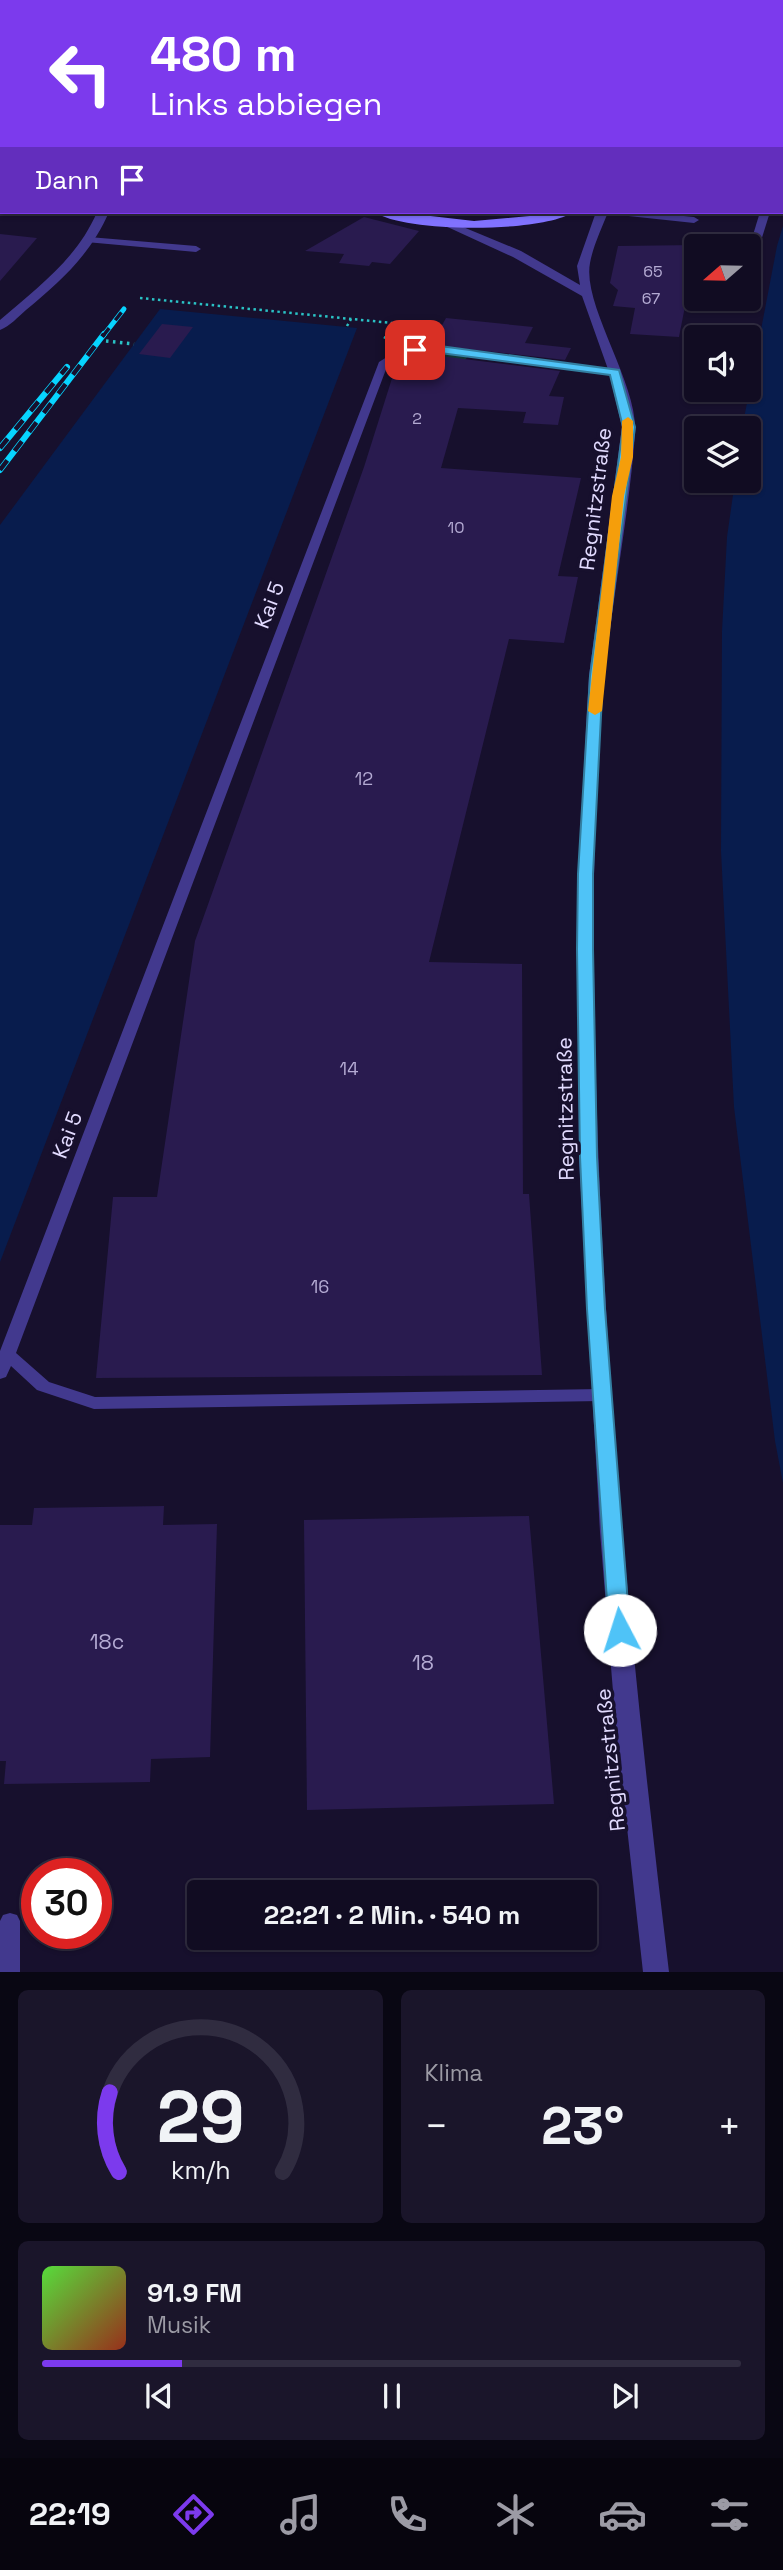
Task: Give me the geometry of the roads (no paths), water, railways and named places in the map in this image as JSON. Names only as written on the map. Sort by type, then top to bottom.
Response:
[{"type":"street","points":[[0,326],[76,259],[102,214]]},
{"type":"street","points":[[392,214],[447,224],[504,224],[556,214]]},
{"type":"street","name":"Regnitzstraße","points":[[601,214],[583,267],[587,294],[615,372],[629,427],[597,676],[586,874],[589,1157],[601,1395],[628,1728],[656,1972]]},
{"type":"street","points":[[447,224],[517,254],[587,294]]},
{"type":"lane","points":[[638,214],[694,220]]},
{"type":"lane","points":[[758,234],[764,214]]},
{"type":"lane","points":[[89,240],[196,249]]},
{"type":"lane","name":"Kai 5","points":[[0,1373],[384,362],[398,353],[440,350],[615,372]]},
{"type":"lane","points":[[7,1354],[43,1387],[94,1403],[601,1395]]},
{"type":"lane","points":[[10,1921],[10,1972]]},
{"type":"water","points":[[783,226],[783,1483],[775,1441],[734,1107],[721,851],[722,631],[727,537],[733,493],[761,493],[761,416],[744,416],[747,402],[761,402],[761,330]]},
{"type":"water","points":[[160,309],[357,328],[0,1262],[0,525]]},
{"type":"railway","points":[[103,336],[124,309]]},
{"type":"railway","points":[[0,470],[104,334]]},
{"type":"railway","points":[[0,448],[67,367]]}]
